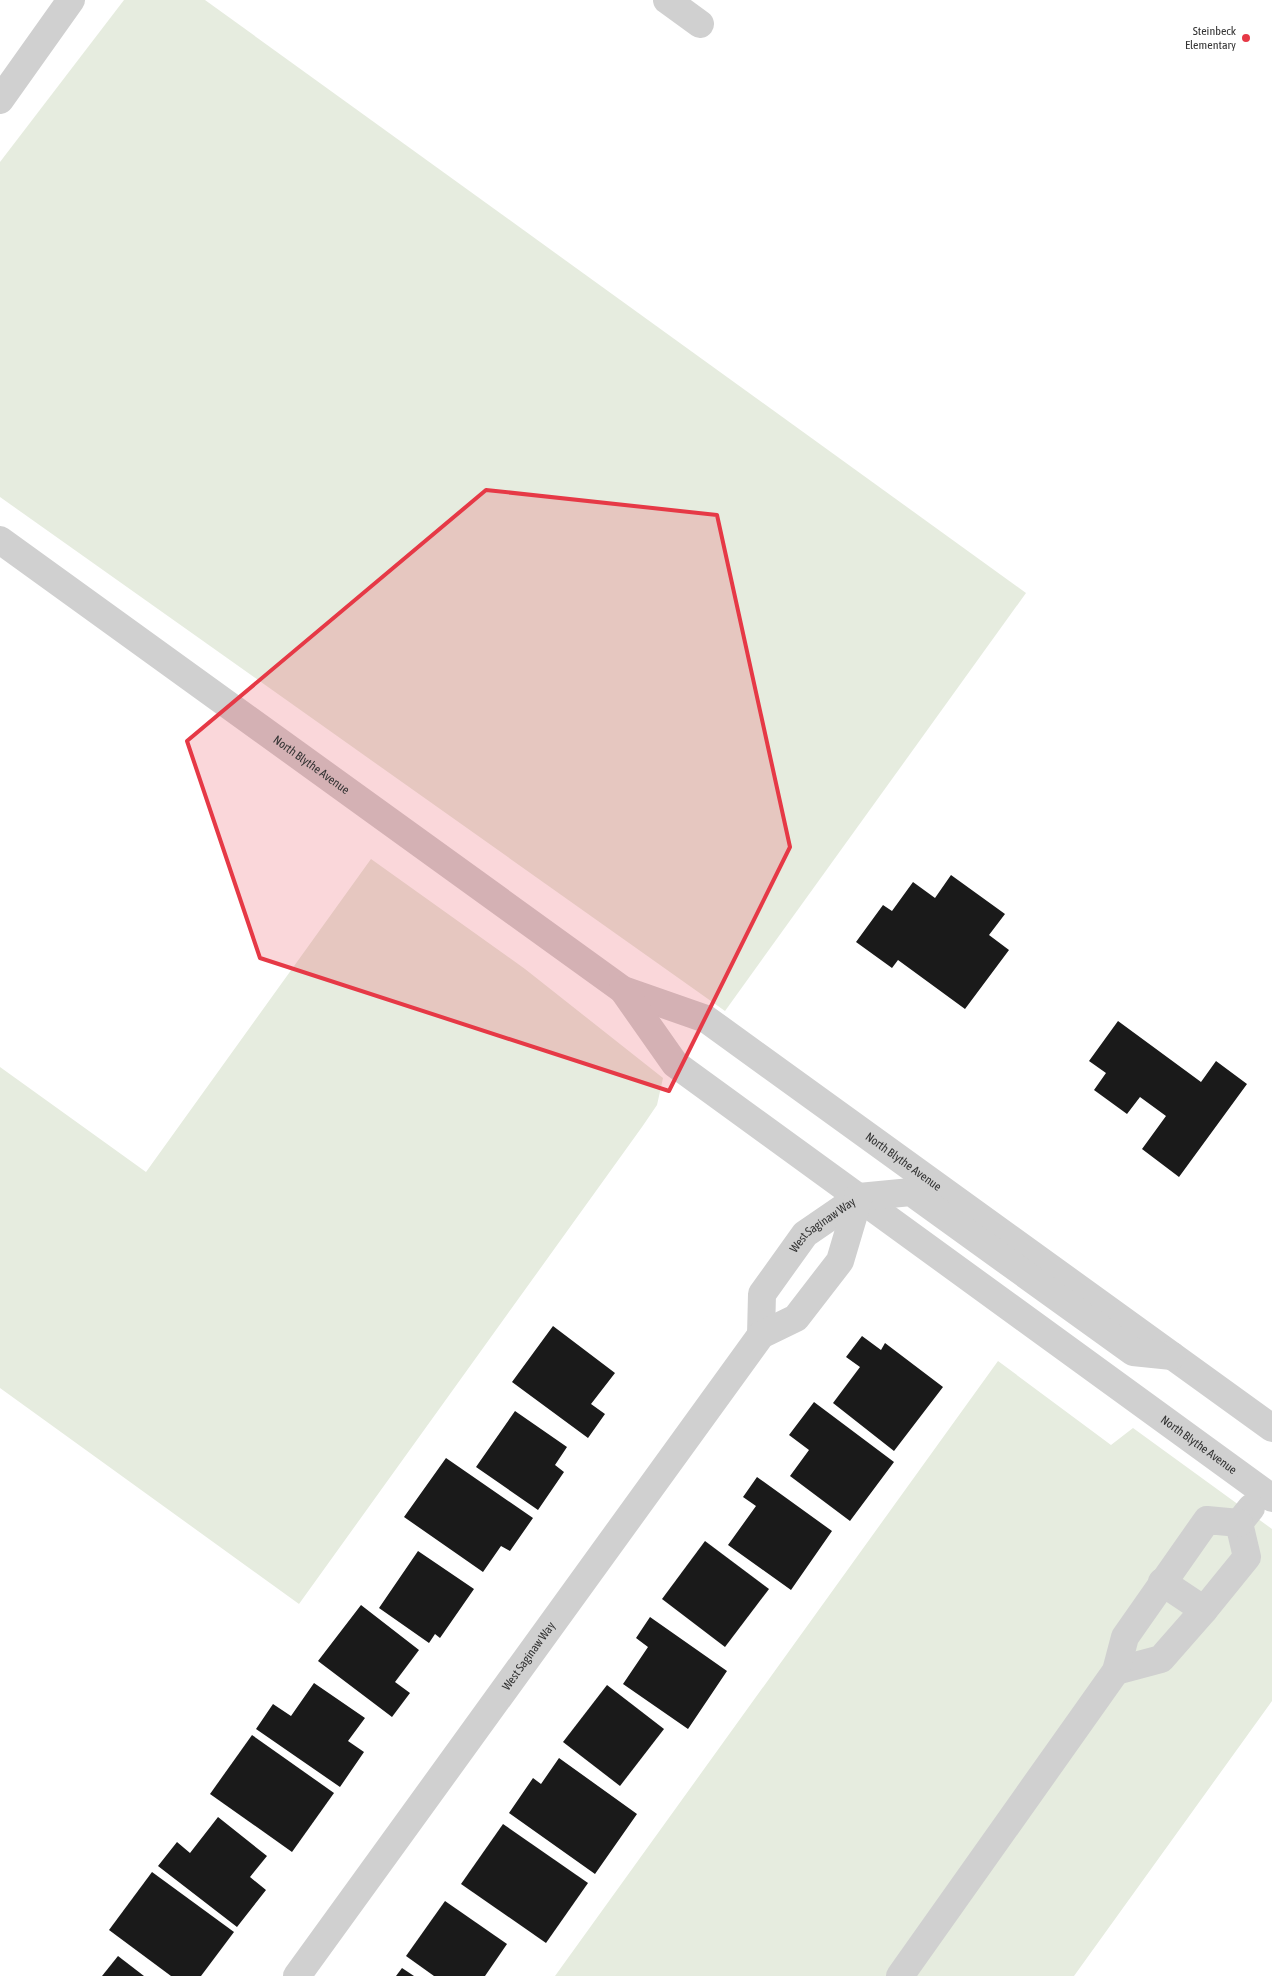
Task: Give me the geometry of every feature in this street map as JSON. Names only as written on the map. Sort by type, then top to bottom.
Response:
[{"type":"street","points":[[0,100],[71,0]]},
{"type":"street","points":[[667,0],[700,24]]},
{"type":"street","name":"North Blythe Avenue","points":[[0,540],[623,990],[706,1019],[1272,1428]]},
{"type":"street","name":"North Blythe Avenue","points":[[623,990],[675,1064],[1267,1495]]},
{"type":"street","name":"North Blythe Avenue","points":[[858,1196],[911,1192],[1133,1352],[1172,1356]]},
{"type":"street","name":"West Saginaw Way","points":[[760,1335],[762,1294],[805,1234],[858,1196]]},
{"type":"street","name":"West Saginaw Way","points":[[297,1976],[760,1335],[796,1318],[840,1261],[858,1196]]},
{"type":"street","points":[[1239,1523],[1267,1495]]},
{"type":"street","points":[[900,1976],[1116,1671],[1125,1636],[1207,1520],[1239,1523]]},
{"type":"street","points":[[1116,1671],[1160,1658],[1204,1610],[1247,1556],[1239,1523]]},
{"type":"street","points":[[1162,1582],[1204,1610]]},
{"type":"highlighted area","points":[[486,490],[717,515],[790,847],[669,1091],[260,958],[187,741]]},
{"type":"shaded area","points":[[124,0],[205,0],[1026,593],[725,1011],[0,497],[0,162]]},
{"type":"shaded area","points":[[371,859],[525,969],[663,1078],[657,1105],[642,1127],[299,1604],[0,1388],[0,1067],[146,1172]]},
{"type":"shaded area","points":[[998,1361],[1111,1445],[1133,1428],[1272,1529],[1272,1701],[1074,1976],[555,1976]]},
{"type":"building","points":[[951,875],[1005,914],[989,935],[1009,950],[965,1009],[898,960],[892,968],[856,942],[883,905],[892,911],[913,882],[935,898]]},
{"type":"building","points":[[1118,1021],[1201,1082],[1216,1061],[1247,1084],[1179,1177],[1142,1149],[1166,1116],[1140,1097],[1127,1114],[1094,1090],[1106,1073],[1089,1061]]},
{"type":"building","points":[[553,1326],[615,1373],[591,1404],[605,1414],[588,1438],[512,1382]]},
{"type":"building","points":[[862,1336],[881,1350],[885,1343],[943,1387],[894,1451],[833,1403],[860,1367],[846,1357]]},
{"type":"building","points":[[814,1402],[894,1462],[850,1521],[790,1476],[809,1450],[789,1435]]},
{"type":"building","points":[[515,1411],[567,1447],[555,1465],[564,1472],[538,1510],[476,1467]]},
{"type":"building","points":[[446,1458],[533,1518],[510,1551],[501,1546],[483,1572],[404,1517]]},
{"type":"building","points":[[757,1477],[832,1531],[791,1590],[728,1545],[756,1506],[743,1497]]},
{"type":"building","points":[[705,1541],[769,1589],[725,1647],[662,1599]]},
{"type":"building","points":[[418,1551],[474,1589],[440,1638],[435,1634],[429,1643],[379,1608]]},
{"type":"building","points":[[361,1605],[419,1650],[395,1682],[410,1693],[392,1717],[318,1661]]},
{"type":"building","points":[[650,1617],[727,1671],[688,1729],[623,1684],[648,1647],[636,1638]]},
{"type":"building","points":[[314,1683],[365,1718],[348,1741],[364,1752],[340,1787],[256,1729],[273,1704],[291,1716]]},
{"type":"building","points":[[607,1685],[664,1729],[620,1786],[563,1742]]},
{"type":"building","points":[[252,1735],[334,1793],[292,1852],[210,1794]]},
{"type":"building","points":[[559,1758],[637,1814],[595,1874],[509,1813],[533,1778],[541,1784]]},
{"type":"building","points":[[218,1817],[267,1856],[250,1877],[266,1890],[237,1927],[158,1866],[177,1842],[190,1853]]},
{"type":"building","points":[[503,1824],[588,1883],[546,1943],[461,1884]]},
{"type":"building","points":[[152,1872],[234,1932],[201,1976],[171,1976],[109,1930]]},
{"type":"building","points":[[445,1901],[507,1944],[485,1976],[434,1976],[406,1956]]},
{"type":"building","points":[[118,1956],[144,1976],[102,1976]]},
{"type":"building","points":[[402,1968],[414,1976],[396,1976]]},
{"type":"place","name":"Steinbeck Elementary","points":[[1246,38]]}]
